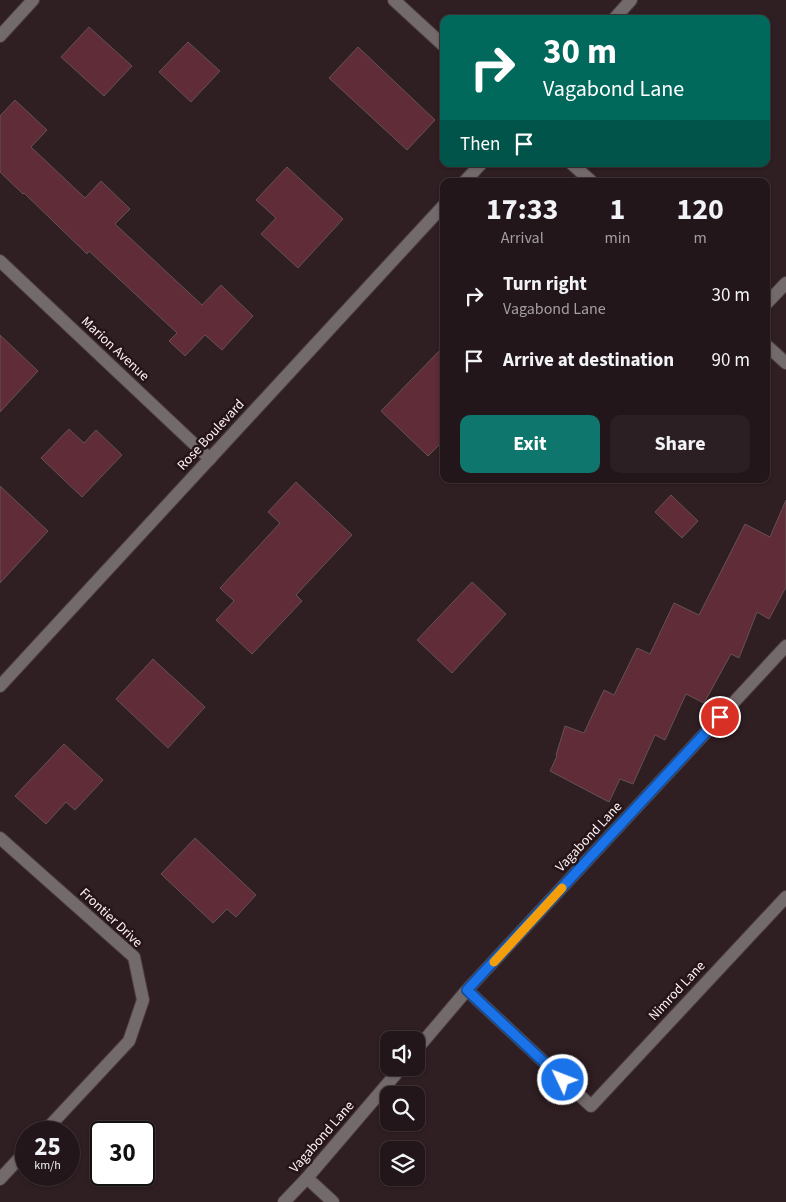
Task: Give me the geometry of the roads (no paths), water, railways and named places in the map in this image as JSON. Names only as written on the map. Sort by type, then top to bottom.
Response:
[{"type":"street","points":[[0,36],[33,0]]},
{"type":"street","points":[[394,0],[440,42]]},
{"type":"street","points":[[618,15],[631,0]]},
{"type":"street","points":[[468,178],[478,167]]},
{"type":"street","points":[[575,167],[588,178]]},
{"type":"street","name":"Rose Boulevard","points":[[0,686],[440,209]]},
{"type":"street","name":"Marion Avenue","points":[[0,261],[210,459]]},
{"type":"street","points":[[770,300],[786,283]]},
{"type":"street","points":[[770,348],[786,363]]},
{"type":"street","name":"Vagabond Lane","points":[[425,1039],[467,990],[786,646]]},
{"type":"street","name":"Frontier Drive","points":[[0,838],[134,957],[143,1000],[129,1041],[54,1121]]},
{"type":"street","name":"Nimrod Lane","points":[[467,990],[590,1106],[786,898]]},
{"type":"street","name":"Vagabond Lane","points":[[284,1202],[307,1178],[394,1076]]},
{"type":"street","points":[[0,1179],[15,1163]]},
{"type":"street","points":[[307,1178],[333,1202]]}]
